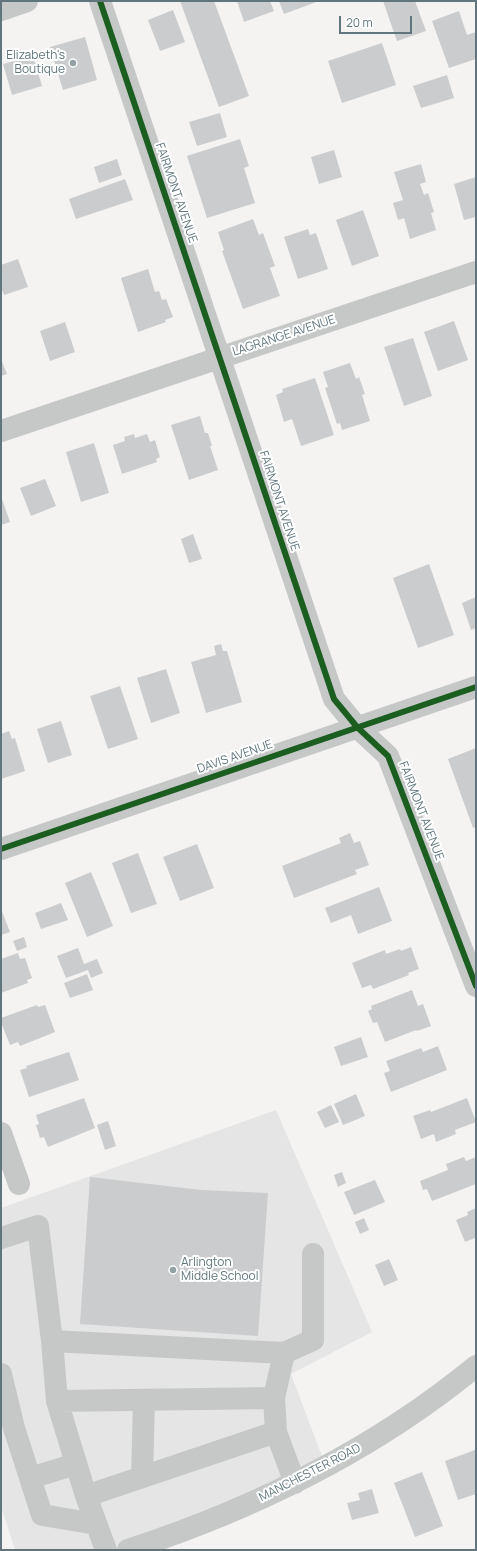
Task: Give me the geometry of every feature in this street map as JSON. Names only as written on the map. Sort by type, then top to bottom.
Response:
[{"type":"street","points":[[1,10],[27,1]]},
{"type":"street","name":"FAIRMONT AVENUE","points":[[100,1],[334,699],[357,727],[388,756],[476,986]]},
{"type":"street","name":"LAGRANGE AVENUE","points":[[1,431],[476,272]]},
{"type":"street","name":"DAVIS AVENUE","points":[[1,850],[476,687]]},
{"type":"street","points":[[1,1132],[19,1184]]},
{"type":"street","points":[[1,1238],[38,1226],[52,1340],[57,1401],[86,1496],[106,1550]]},
{"type":"street","points":[[52,1340],[284,1353],[313,1340],[313,1254]]},
{"type":"street","points":[[284,1353],[274,1398],[276,1432],[295,1482]]},
{"type":"street","name":"MANCHESTER ROAD","points":[[128,1550],[199,1525],[326,1467],[433,1400],[476,1366]]},
{"type":"street","points":[[1,1374],[14,1428],[42,1515],[96,1524]]},
{"type":"street","points":[[57,1401],[274,1398]]},
{"type":"street","points":[[142,1477],[144,1400]]},
{"type":"street","points":[[86,1496],[276,1432]]},
{"type":"street","points":[[30,1478],[76,1464]]},
{"type":"shaded area","name":"Arlington Middle School","points":[[276,1110],[372,1332],[291,1374],[326,1467],[128,1550],[15,1550],[1,1506],[1,1208]]},
{"type":"building","points":[[180,1],[214,1],[249,96],[219,107]]},
{"type":"building","points":[[237,1],[270,1],[274,11],[244,22]]},
{"type":"building","points":[[279,1],[319,1],[284,14]]},
{"type":"building","points":[[383,1],[415,1],[426,31],[397,41]]},
{"type":"building","points":[[173,10],[185,42],[160,51],[148,20]]},
{"type":"building","points":[[459,11],[467,35],[476,32],[476,59],[449,68],[432,21]]},
{"type":"building","name":"Elizabeth's Boutique","points":[[85,37],[97,80],[63,90],[50,47]]},
{"type":"building","points":[[382,43],[396,85],[342,103],[328,61]]},
{"type":"building","points":[[33,56],[42,86],[12,95],[3,64]]},
{"type":"building","points":[[447,75],[454,98],[421,108],[413,86]]},
{"type":"building","points":[[220,113],[227,137],[197,146],[189,122]]},
{"type":"building","points":[[240,139],[249,166],[244,168],[255,203],[207,218],[187,156]]},
{"type":"building","points":[[334,150],[342,177],[319,184],[311,157]]},
{"type":"building","points":[[117,159],[122,175],[99,183],[94,167]]},
{"type":"building","points":[[421,164],[426,182],[420,184],[424,195],[428,193],[434,212],[431,213],[436,230],[410,239],[404,218],[398,220],[393,203],[403,200],[394,172]]},
{"type":"building","points":[[476,177],[476,217],[464,220],[454,184]]},
{"type":"building","points":[[125,179],[133,200],[76,219],[69,199]]},
{"type":"building","points":[[363,210],[379,256],[352,266],[336,220]]},
{"type":"building","points":[[253,219],[259,235],[263,233],[275,266],[270,268],[280,296],[243,309],[222,251],[224,250],[218,232]]},
{"type":"building","points":[[308,229],[310,235],[316,233],[328,269],[298,279],[284,237]]},
{"type":"building","points":[[18,259],[28,287],[4,295],[1,287],[1,265]]},
{"type":"building","points":[[148,269],[155,292],[159,291],[162,300],[166,299],[173,317],[165,320],[166,322],[138,332],[121,278]]},
{"type":"building","points":[[454,321],[468,360],[438,371],[424,332]]},
{"type":"building","points":[[65,322],[75,352],[50,361],[40,331]]},
{"type":"building","points":[[413,338],[432,396],[404,406],[384,347]]},
{"type":"building","points":[[1,359],[7,374],[1,376]]},
{"type":"building","points":[[350,363],[356,379],[359,377],[365,394],[362,395],[370,421],[342,430],[340,423],[337,424],[325,388],[328,387],[323,372]]},
{"type":"building","points":[[315,378],[334,435],[301,446],[292,419],[284,422],[276,395],[283,392],[282,389]]},
{"type":"building","points":[[200,416],[205,433],[208,433],[212,446],[210,446],[218,470],[189,480],[171,425]]},
{"type":"building","points":[[134,434],[135,438],[147,434],[150,442],[155,440],[160,457],[156,459],[157,462],[122,474],[113,445],[125,441],[124,437]]},
{"type":"building","points":[[94,443],[109,493],[81,502],[66,452]]},
{"type":"building","points":[[45,479],[56,506],[31,516],[20,488]]},
{"type":"building","points":[[1,496],[10,522],[1,525]]},
{"type":"building","points":[[193,534],[202,559],[189,563],[181,539]]},
{"type":"building","points":[[429,564],[454,635],[418,648],[393,578]]},
{"type":"building","points":[[476,597],[476,628],[471,630],[462,603]]},
{"type":"building","points":[[221,644],[223,651],[227,651],[242,702],[206,713],[191,662],[216,655],[214,646]]},
{"type":"building","points":[[166,669],[180,713],[151,723],[137,678]]},
{"type":"building","points":[[120,686],[138,739],[108,749],[90,696]]},
{"type":"building","points":[[61,721],[72,755],[48,763],[37,729]]},
{"type":"building","points":[[9,731],[12,739],[15,738],[25,771],[1,779],[1,734]]},
{"type":"building","points":[[476,748],[476,827],[473,828],[448,759]]},
{"type":"building","points":[[350,833],[354,843],[360,841],[369,865],[355,870],[357,874],[294,898],[282,866],[341,843],[339,838]]},
{"type":"building","points":[[197,844],[214,888],[180,901],[163,857]]},
{"type":"building","points":[[138,853],[157,904],[131,913],[112,863]]},
{"type":"building","points":[[91,872],[113,926],[87,937],[65,883]]},
{"type":"building","points":[[379,887],[392,921],[358,934],[351,915],[331,923],[325,908]]},
{"type":"building","points":[[61,903],[68,920],[41,929],[35,913]]},
{"type":"building","points":[[1,909],[10,932],[1,935]]},
{"type":"building","points":[[24,937],[27,947],[17,951],[13,941]]},
{"type":"building","points":[[411,947],[419,969],[408,973],[409,975],[373,989],[371,985],[362,988],[352,963],[385,950],[386,954]]},
{"type":"building","points":[[78,948],[84,964],[97,959],[103,973],[91,978],[88,970],[66,978],[57,956]]},
{"type":"building","points":[[18,953],[20,959],[25,958],[32,978],[27,980],[28,983],[1,993],[1,959]]},
{"type":"building","points":[[87,974],[93,990],[70,998],[64,983]]},
{"type":"building","points":[[412,990],[418,1006],[423,1004],[431,1026],[385,1042],[377,1022],[373,1023],[368,1011],[372,1009],[371,1006]]},
{"type":"building","points":[[37,1005],[38,1007],[45,1005],[55,1032],[20,1046],[18,1042],[10,1045],[1,1022],[1,1018]]},
{"type":"building","points":[[361,1037],[368,1057],[341,1066],[334,1047]]},
{"type":"building","points":[[438,1046],[447,1070],[391,1092],[384,1073],[390,1071],[386,1061],[421,1048],[423,1052]]},
{"type":"building","points":[[69,1052],[79,1080],[29,1097],[20,1070],[27,1068],[26,1066]]},
{"type":"building","points":[[356,1094],[365,1116],[343,1125],[334,1104]]},
{"type":"building","points":[[84,1098],[95,1128],[48,1147],[44,1137],[40,1138],[36,1125],[39,1124],[36,1115]]},
{"type":"building","points":[[467,1098],[476,1122],[455,1130],[456,1134],[436,1142],[434,1134],[421,1139],[413,1116],[430,1110],[431,1112]]},
{"type":"building","points":[[331,1105],[339,1122],[325,1128],[317,1112]]},
{"type":"building","points":[[108,1121],[116,1146],[105,1150],[97,1125]]},
{"type":"building","points":[[464,1157],[466,1161],[476,1157],[476,1184],[432,1201],[427,1189],[423,1190],[420,1181],[448,1170],[446,1164]]},
{"type":"building","points":[[342,1172],[346,1183],[338,1187],[334,1175]]},
{"type":"building","points":[[90,1177],[201,1190],[268,1193],[258,1336],[80,1324]]},
{"type":"building","points":[[375,1180],[385,1202],[354,1215],[344,1192]]},
{"type":"building","points":[[476,1208],[476,1241],[475,1238],[465,1242],[456,1220],[468,1215],[467,1212]]},
{"type":"building","points":[[364,1218],[369,1230],[360,1234],[355,1222]]},
{"type":"building","points":[[389,1259],[398,1280],[384,1286],[375,1265]]},
{"type":"building","points":[[475,1450],[476,1494],[458,1500],[445,1461]]},
{"type":"building","points":[[422,1472],[443,1526],[415,1537],[394,1483]]},
{"type":"building","points":[[372,1489],[379,1513],[352,1520],[347,1503],[360,1500],[358,1493]]},
{"type":"cycle path","points":[[100,1],[334,699],[357,727],[388,756],[476,986]]},
{"type":"cycle path","points":[[1,849],[476,687]]},
{"type":"place","name":"Elizabeth's Boutique","points":[[73,63]]},
{"type":"place","name":"Arlington Middle School","points":[[173,1270]]}]
